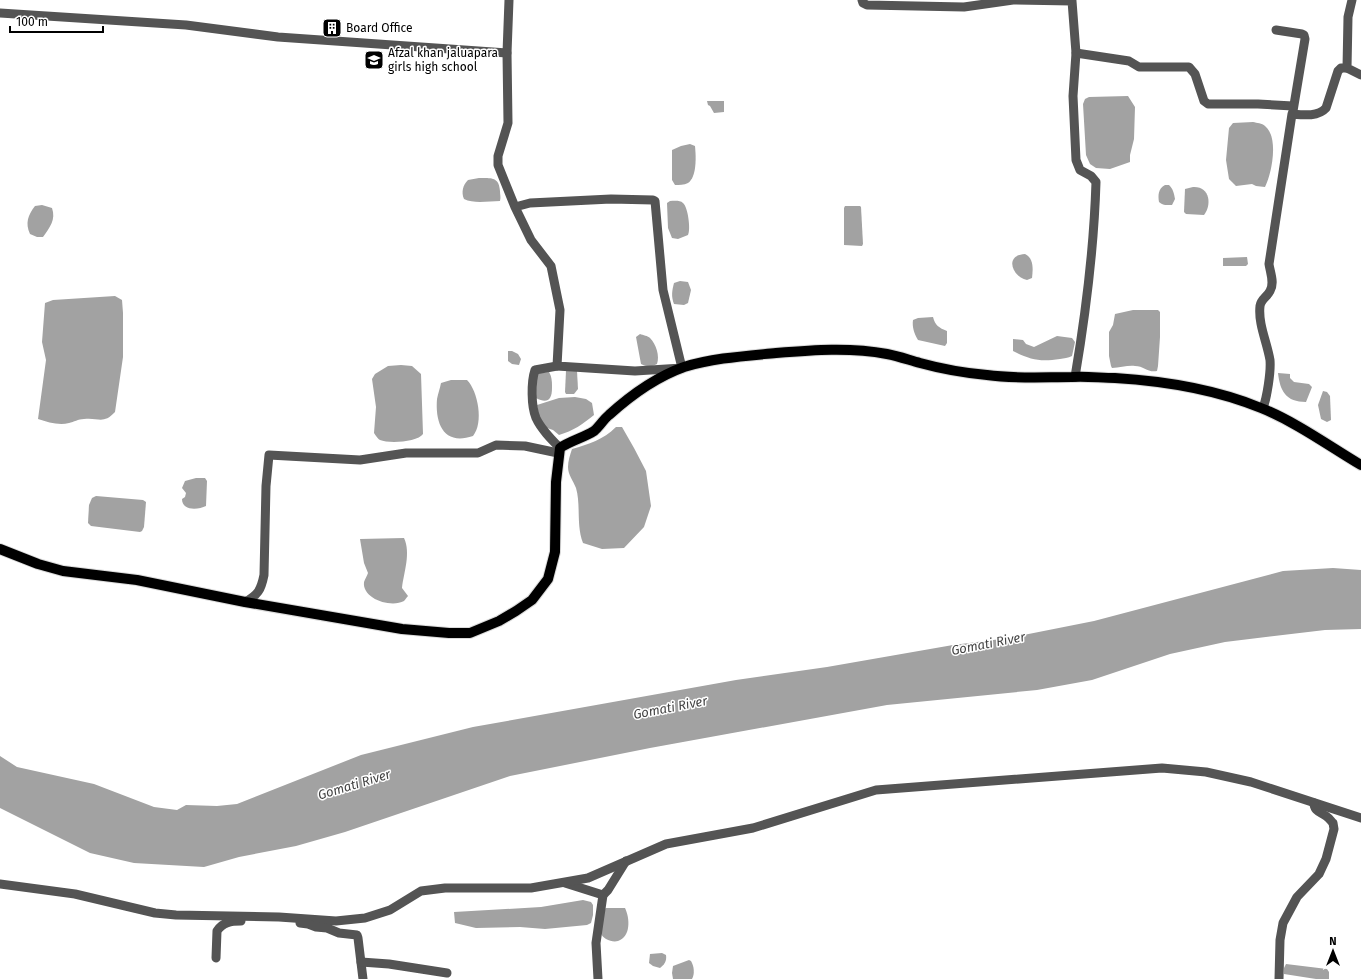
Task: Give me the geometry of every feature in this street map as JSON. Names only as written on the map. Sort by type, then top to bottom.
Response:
[{"type":"main road","points":[[0,549],[38,564],[63,571],[137,580],[245,602],[402,629],[470,633],[499,622],[532,600],[548,579],[555,552],[556,482],[559,450],[565,444],[594,431],[606,417],[626,400],[659,378],[682,368],[703,362],[743,356],[822,350],[852,350],[887,354],[957,371],[990,376],[1075,376],[1143,380],[1186,387],[1217,394],[1263,408],[1361,465]]},
{"type":"street","points":[[508,0],[508,123],[498,156],[498,165],[515,207],[531,240],[551,266],[560,310],[558,366]]},
{"type":"street","points":[[862,0],[862,3],[867,5],[938,4],[964,7],[1013,0],[1072,1],[1076,54],[1073,96],[1076,160],[1080,170],[1096,182],[1095,221],[1083,330],[1075,376]]},
{"type":"street","points":[[1347,68],[1348,17],[1352,0]]},
{"type":"street","points":[[0,13],[186,25],[278,37],[507,53]]},
{"type":"street","points":[[1263,408],[1266,399],[1270,361],[1262,327],[1260,305],[1263,299],[1271,291],[1272,285],[1269,264],[1305,39],[1304,35],[1276,30]]},
{"type":"street","points":[[1076,54],[1129,61],[1139,67],[1189,67],[1195,74],[1204,101],[1208,104],[1258,104],[1319,114],[1326,108],[1338,71],[1341,68],[1347,68],[1361,75]]},
{"type":"street","points":[[515,207],[530,203],[601,199],[655,201],[663,290],[682,368],[635,371],[558,366],[535,370],[532,382],[533,402],[536,417],[559,450]]},
{"type":"street","points":[[245,602],[258,593],[262,587],[264,575],[266,486],[269,455],[360,460],[406,453],[478,453],[496,445],[524,446],[559,450]]},
{"type":"street","points":[[0,884],[75,894],[155,913],[282,920],[336,920],[365,918],[390,910],[421,891],[445,888],[531,888],[588,878],[666,844],[753,828],[876,790],[1162,768],[1206,772],[1251,782],[1361,818]]},
{"type":"street","points":[[1279,979],[1280,940],[1283,923],[1297,897],[1319,874],[1326,859],[1334,829],[1334,823],[1326,816],[1316,811],[1314,803]]},
{"type":"street","points":[[598,979],[596,943],[603,895],[608,890],[626,861]]},
{"type":"street","points":[[562,882],[603,895]]},
{"type":"street","points":[[216,958],[217,931],[224,924],[242,920],[282,920],[289,924],[308,924],[316,927],[327,928],[339,933],[357,935],[363,979]]},
{"type":"street","points":[[361,962],[389,964],[447,973]]},
{"type":"water","points":[[1128,96],[1135,107],[1134,139],[1130,162],[1110,169],[1096,168],[1090,164],[1086,155],[1083,104],[1085,99],[1089,97]]},
{"type":"water","points":[[707,101],[724,101],[724,112],[714,113]]},
{"type":"water","points":[[1253,122],[1265,126],[1272,138],[1273,155],[1268,181],[1265,187],[1252,184],[1236,186],[1229,179],[1226,160],[1229,128],[1233,123]]},
{"type":"water","points":[[690,144],[695,146],[696,155],[693,176],[688,183],[683,185],[675,185],[672,180],[672,150]]},
{"type":"water","points":[[491,178],[498,183],[500,201],[477,202],[464,199],[463,191],[466,182],[468,180]]},
{"type":"water","points":[[1165,185],[1169,185],[1173,191],[1175,199],[1172,205],[1164,205],[1159,202],[1159,192]]},
{"type":"water","points":[[1193,187],[1203,190],[1208,197],[1209,201],[1207,211],[1204,215],[1186,214],[1184,212],[1185,189]]},
{"type":"water","points":[[670,201],[682,202],[685,205],[688,214],[688,235],[678,239],[672,238],[668,228],[667,203]]},
{"type":"water","points":[[42,205],[52,208],[53,220],[43,237],[37,237],[30,234],[28,230],[28,219],[35,206]]},
{"type":"water","points":[[845,206],[861,207],[862,246],[844,245]]},
{"type":"water","points":[[1025,254],[1030,258],[1033,268],[1032,278],[1027,280],[1017,275],[1012,266],[1014,258],[1018,255]]},
{"type":"water","points":[[1247,257],[1248,264],[1246,266],[1223,266],[1223,258]]},
{"type":"water","points":[[680,281],[688,282],[691,290],[688,303],[684,305],[674,304],[672,298],[674,283]]},
{"type":"water","points":[[115,296],[122,300],[123,357],[115,412],[111,416],[100,420],[82,419],[65,424],[38,419],[46,360],[42,342],[45,303],[53,300]]},
{"type":"water","points":[[1133,310],[1158,310],[1160,312],[1160,337],[1157,371],[1151,371],[1138,366],[1112,368],[1111,366],[1109,356],[1109,332],[1113,325],[1115,314]]},
{"type":"water","points":[[933,317],[938,326],[947,331],[947,343],[945,346],[918,340],[915,335],[913,320],[918,318]]},
{"type":"water","points":[[640,334],[649,337],[657,350],[658,361],[657,364],[653,366],[645,366],[641,364],[636,337]]},
{"type":"water","points":[[1057,336],[1072,338],[1075,342],[1072,356],[1068,358],[1041,360],[1013,351],[1013,339],[1023,340],[1026,344],[1034,347]]},
{"type":"water","points":[[508,351],[518,354],[521,359],[519,365],[512,364],[508,361]]},
{"type":"water","points":[[388,366],[412,366],[421,374],[423,434],[415,439],[396,442],[379,440],[374,433],[376,407],[372,379],[375,374]]},
{"type":"water","points":[[566,371],[577,371],[578,389],[574,394],[566,394],[565,392]]},
{"type":"water","points":[[549,372],[552,382],[552,392],[548,400],[543,401],[536,398],[537,373]]},
{"type":"water","points":[[1278,373],[1290,374],[1290,378],[1294,382],[1309,384],[1312,387],[1306,402],[1293,400],[1285,394],[1280,385]]},
{"type":"water","points":[[451,380],[467,380],[471,385],[477,399],[479,415],[476,430],[473,436],[455,438],[443,431],[440,424],[437,399],[441,383]]},
{"type":"water","points":[[1323,391],[1327,392],[1330,396],[1331,420],[1327,422],[1321,419],[1318,405]]},
{"type":"water","points":[[575,397],[586,399],[592,403],[594,415],[578,427],[559,435],[553,430],[544,427],[538,417],[537,405],[559,398]]},
{"type":"water","points":[[616,427],[622,427],[646,471],[651,506],[644,527],[624,548],[602,549],[583,543],[580,529],[576,488],[569,473],[568,462],[572,449],[601,438]]},
{"type":"water","points":[[196,478],[205,478],[207,481],[206,506],[195,509],[187,508],[182,499],[185,497],[186,493],[182,488],[185,481]]},
{"type":"water","points":[[96,496],[143,500],[146,502],[144,527],[142,531],[91,526],[88,523],[89,505],[92,498]]},
{"type":"water","points":[[404,538],[407,556],[402,588],[408,596],[404,601],[398,603],[385,603],[372,597],[365,588],[364,582],[368,573],[364,563],[360,539]]},
{"type":"water","name":"Gomati River","points":[[1333,568],[1361,570],[1361,629],[1325,630],[1225,642],[1170,654],[1092,680],[1037,690],[887,705],[650,748],[510,776],[345,832],[296,846],[239,857],[204,867],[134,863],[90,853],[0,808],[0,756],[17,767],[94,784],[154,807],[177,810],[186,805],[217,806],[237,804],[361,755],[473,727],[736,680],[827,667],[953,645],[1009,638],[1094,621],[1283,571]]},
{"type":"water","points":[[583,900],[591,902],[593,905],[591,923],[587,925],[545,929],[520,927],[476,928],[455,923],[454,912],[541,907]]},
{"type":"water","points":[[606,908],[625,908],[627,912],[627,931],[625,936],[618,941],[608,940],[601,934],[603,910]]},
{"type":"water","points":[[662,953],[666,955],[666,959],[660,968],[649,963],[650,954]]},
{"type":"water","points":[[689,960],[691,961],[693,968],[694,975],[692,979],[673,979],[673,966]]},
{"type":"water","points":[[1286,964],[1327,969],[1329,972],[1329,979],[1316,979],[1284,974]]},
{"type":"place","name":"Board Office","points":[[332,28]]},
{"type":"place","name":"Afzal khan jaluapara girls high school","points":[[374,60]]}]
